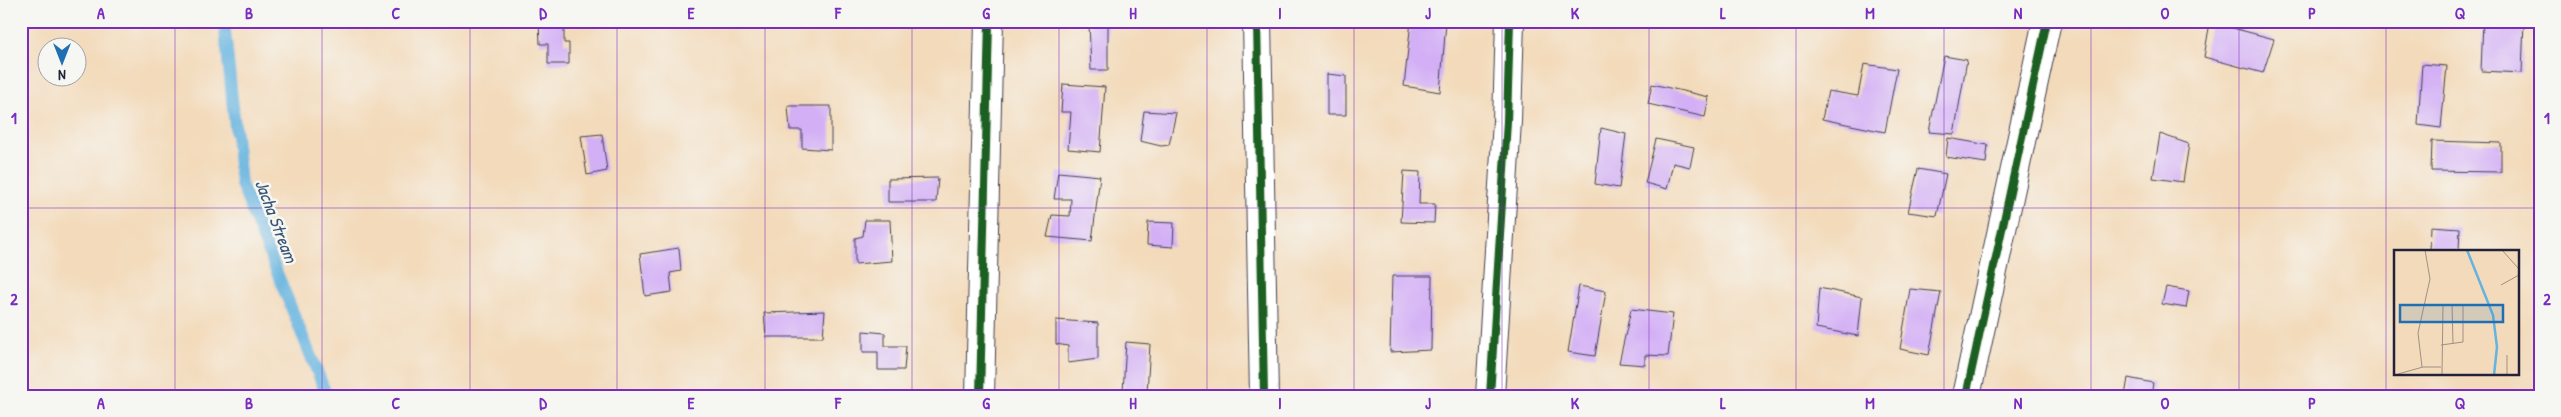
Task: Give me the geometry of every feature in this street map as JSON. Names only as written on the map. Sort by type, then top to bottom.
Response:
[{"type":"street","points":[[980,396],[989,21]]},
{"type":"street","points":[[1257,21],[1264,396]]},
{"type":"street","points":[[1490,396],[1507,121],[1510,21]]},
{"type":"street","points":[[1966,396],[2047,21]]},
{"type":"building","points":[[539,21],[564,21],[564,43],[569,43],[569,64],[548,64],[548,44],[540,44]]},
{"type":"building","points":[[1411,21],[1446,23],[1440,92],[1404,86]]},
{"type":"building","points":[[2483,21],[2524,21],[2522,73],[2481,71]]},
{"type":"building","points":[[2210,22],[2274,39],[2263,73],[2204,57]]},
{"type":"building","points":[[1089,23],[1108,23],[1108,70],[1091,70]]},
{"type":"building","points":[[1944,56],[1967,60],[1954,134],[1929,132]]},
{"type":"building","points":[[1864,64],[1897,69],[1885,132],[1822,119],[1828,91],[1858,96]]},
{"type":"building","points":[[2422,64],[2447,66],[2441,128],[2418,125]]},
{"type":"building","points":[[1327,74],[1346,76],[1346,115],[1327,115]]},
{"type":"building","points":[[1063,84],[1105,87],[1100,152],[1068,149],[1071,112],[1061,112]]},
{"type":"building","points":[[1652,84],[1709,97],[1705,117],[1648,104]]},
{"type":"building","points":[[788,106],[831,106],[831,150],[802,148],[802,130],[790,130]]},
{"type":"building","points":[[1144,111],[1176,113],[1169,145],[1161,146],[1140,141]]},
{"type":"building","points":[[1601,128],[1626,134],[1619,188],[1595,184]]},
{"type":"building","points":[[602,134],[607,171],[587,175],[581,136]]},
{"type":"building","points":[[2160,134],[2189,144],[2183,182],[2153,178]]},
{"type":"building","points":[[1948,138],[1988,145],[1986,163],[1946,157]]},
{"type":"building","points":[[1656,139],[1694,147],[1690,167],[1673,163],[1667,189],[1645,183]]},
{"type":"building","points":[[2432,141],[2501,143],[2501,172],[2431,171]]},
{"type":"building","points":[[1918,169],[1946,174],[1937,216],[1908,212]]},
{"type":"building","points":[[1404,171],[1420,172],[1419,204],[1435,204],[1434,223],[1401,222]]},
{"type":"building","points":[[1058,172],[1100,176],[1092,241],[1047,237],[1052,215],[1070,216],[1071,199],[1054,199]]},
{"type":"building","points":[[938,178],[936,202],[888,202],[888,179]]},
{"type":"building","points":[[865,220],[890,220],[892,261],[855,264],[855,238],[863,236]]},
{"type":"building","points":[[1148,222],[1174,223],[1173,247],[1147,245]]},
{"type":"building","points":[[2431,226],[2460,228],[2459,250],[2430,250]]},
{"type":"building","points":[[679,248],[681,271],[670,273],[672,292],[645,296],[640,254]]},
{"type":"building","points":[[1392,276],[1432,276],[1431,350],[1390,352]]},
{"type":"building","points":[[1579,286],[1606,291],[1595,356],[1568,352]]},
{"type":"building","points":[[2166,287],[2189,291],[2186,308],[2162,304]]},
{"type":"building","points":[[1819,288],[1862,297],[1858,336],[1816,328]]},
{"type":"building","points":[[1910,289],[1941,292],[1929,355],[1900,349]]},
{"type":"building","points":[[1631,309],[1673,314],[1668,356],[1645,355],[1645,365],[1619,363]]},
{"type":"building","points":[[825,311],[823,337],[766,337],[764,313]]},
{"type":"building","points":[[1056,320],[1098,323],[1098,359],[1068,363],[1068,346],[1056,344]]},
{"type":"building","points":[[863,331],[885,333],[885,346],[906,346],[904,370],[878,370],[878,352],[863,352]]},
{"type":"building","points":[[1126,342],[1150,344],[1147,393],[1123,392]]},
{"type":"building","points":[[2128,378],[2153,383],[2151,396],[2125,396]]},
{"type":"waterway","name":"Jacha Stream","points":[[224,21],[241,184],[327,396]]},
{"type":"cycle path","points":[[980,396],[989,21]]},
{"type":"cycle path","points":[[1257,21],[1264,396]]},
{"type":"cycle path","points":[[1490,396],[1507,121],[1510,21]]},
{"type":"cycle path","points":[[1966,396],[2047,21]]}]
